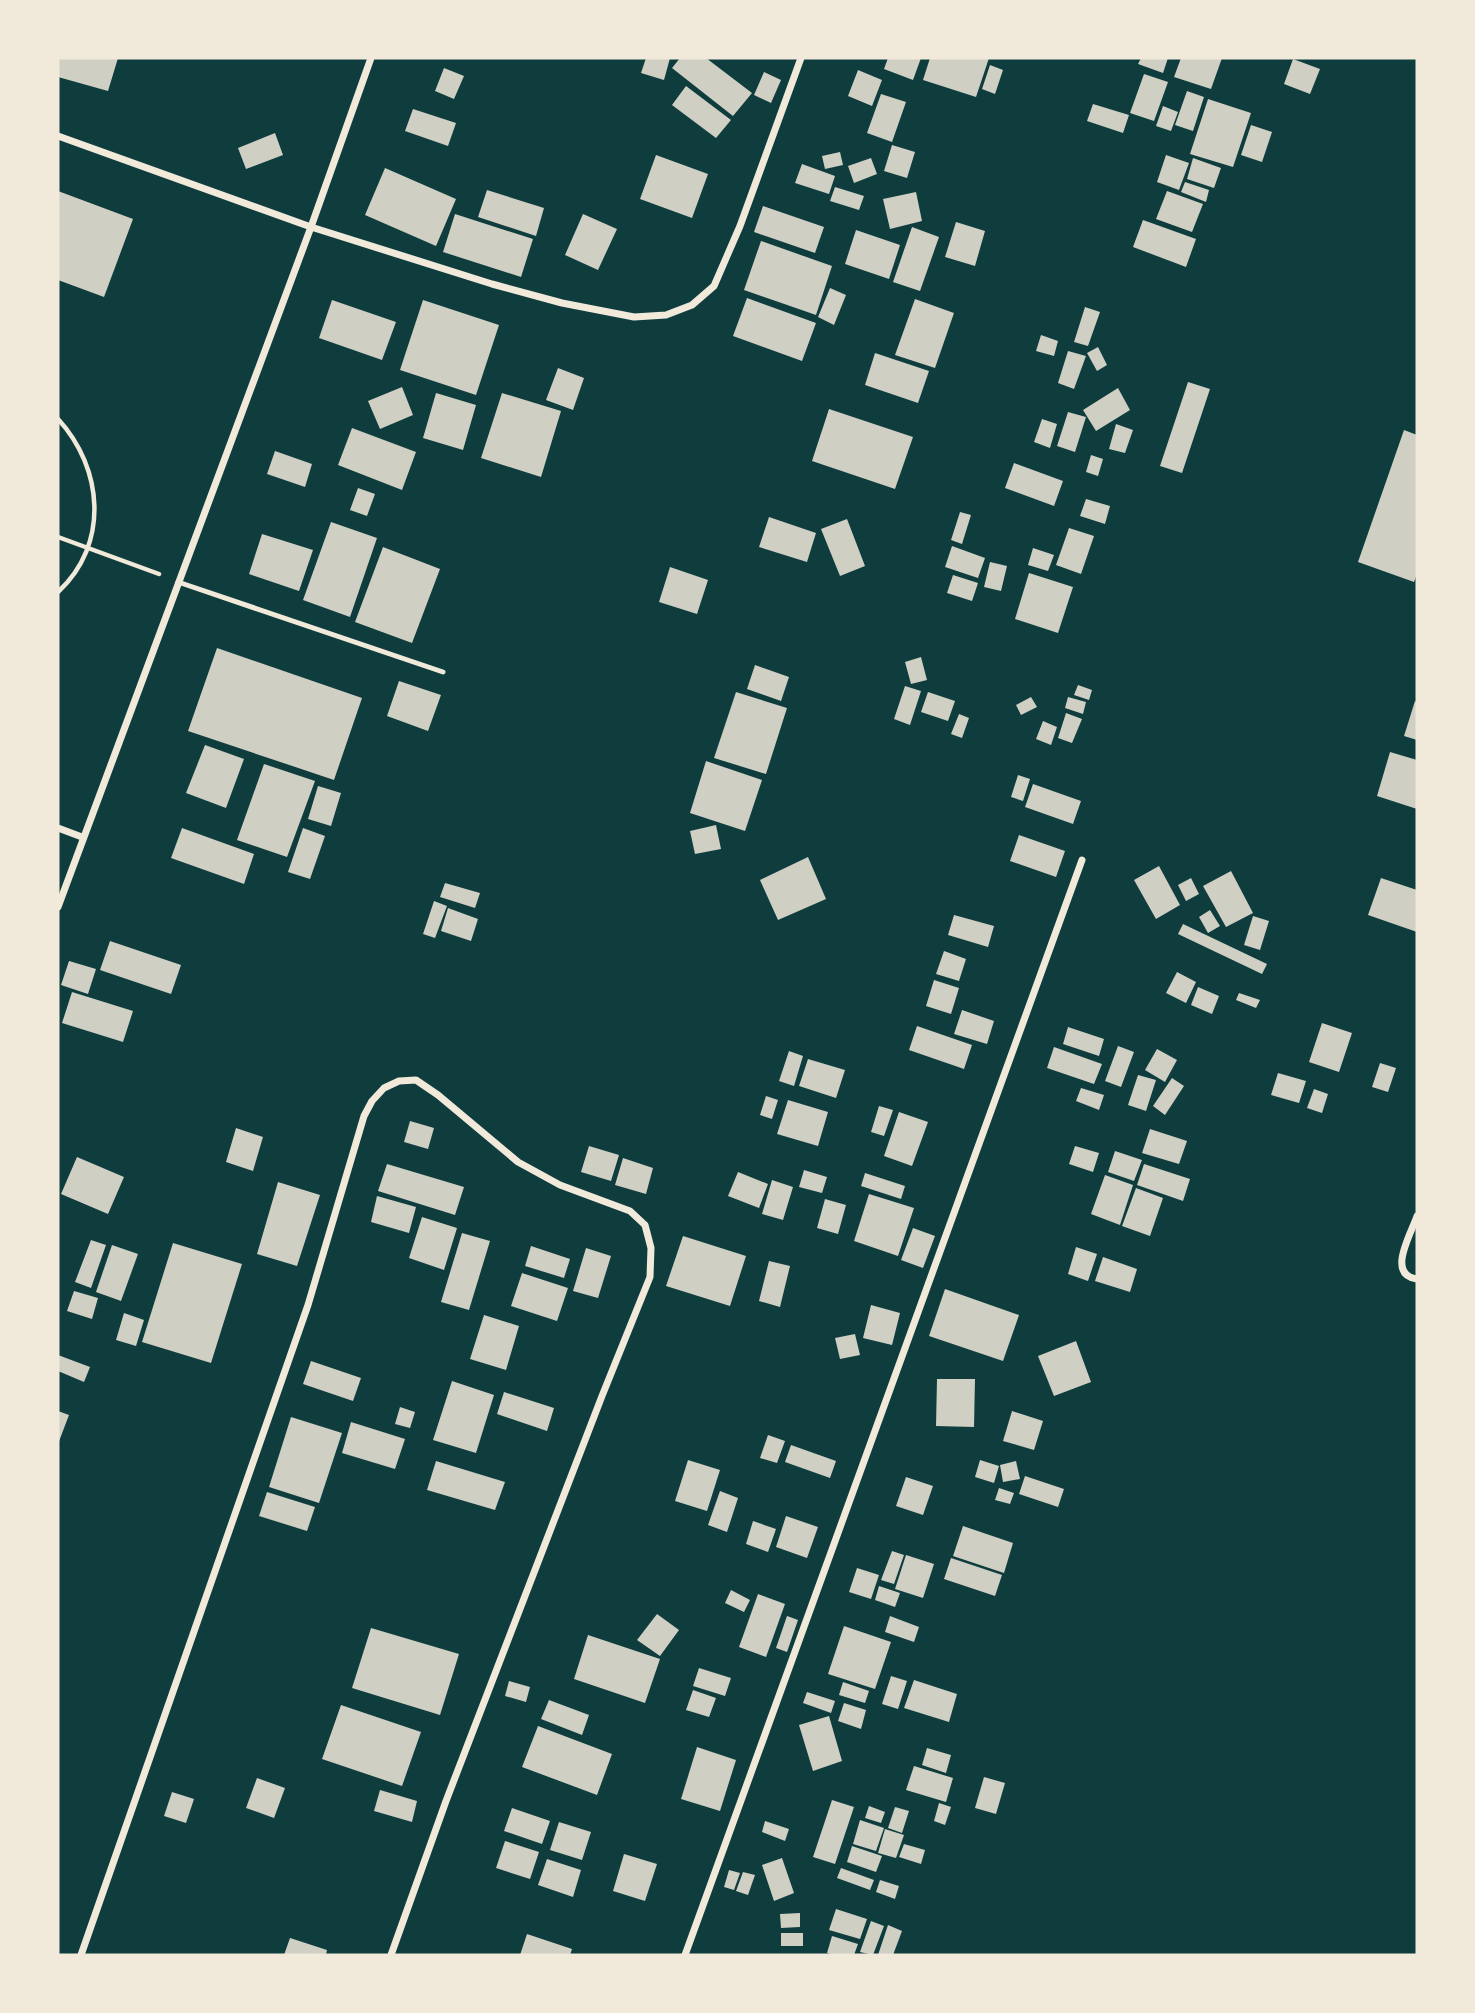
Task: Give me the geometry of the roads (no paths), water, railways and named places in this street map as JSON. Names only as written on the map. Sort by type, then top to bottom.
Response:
[{"type":"street","points":[[58,907],[311,227],[371,58]]},
{"type":"street","points":[[58,136],[311,227],[492,284],[562,303],[634,317],[666,315],[692,305],[714,286],[740,226],[801,58]]},
{"type":"street","points":[[58,828],[82,837]]},
{"type":"street","points":[[685,1955],[1082,860]]},
{"type":"street","points":[[81,1955],[308,1305],[364,1116],[372,1101],[384,1088],[398,1081],[416,1080],[518,1162],[560,1185],[630,1211],[645,1225],[651,1248],[650,1277],[601,1396],[446,1801],[391,1955]]},
{"type":"street","points":[[1417,1216],[1401,1261],[1405,1275],[1417,1279]]},
{"type":"lane","points":[[178,582],[443,672]]}]
